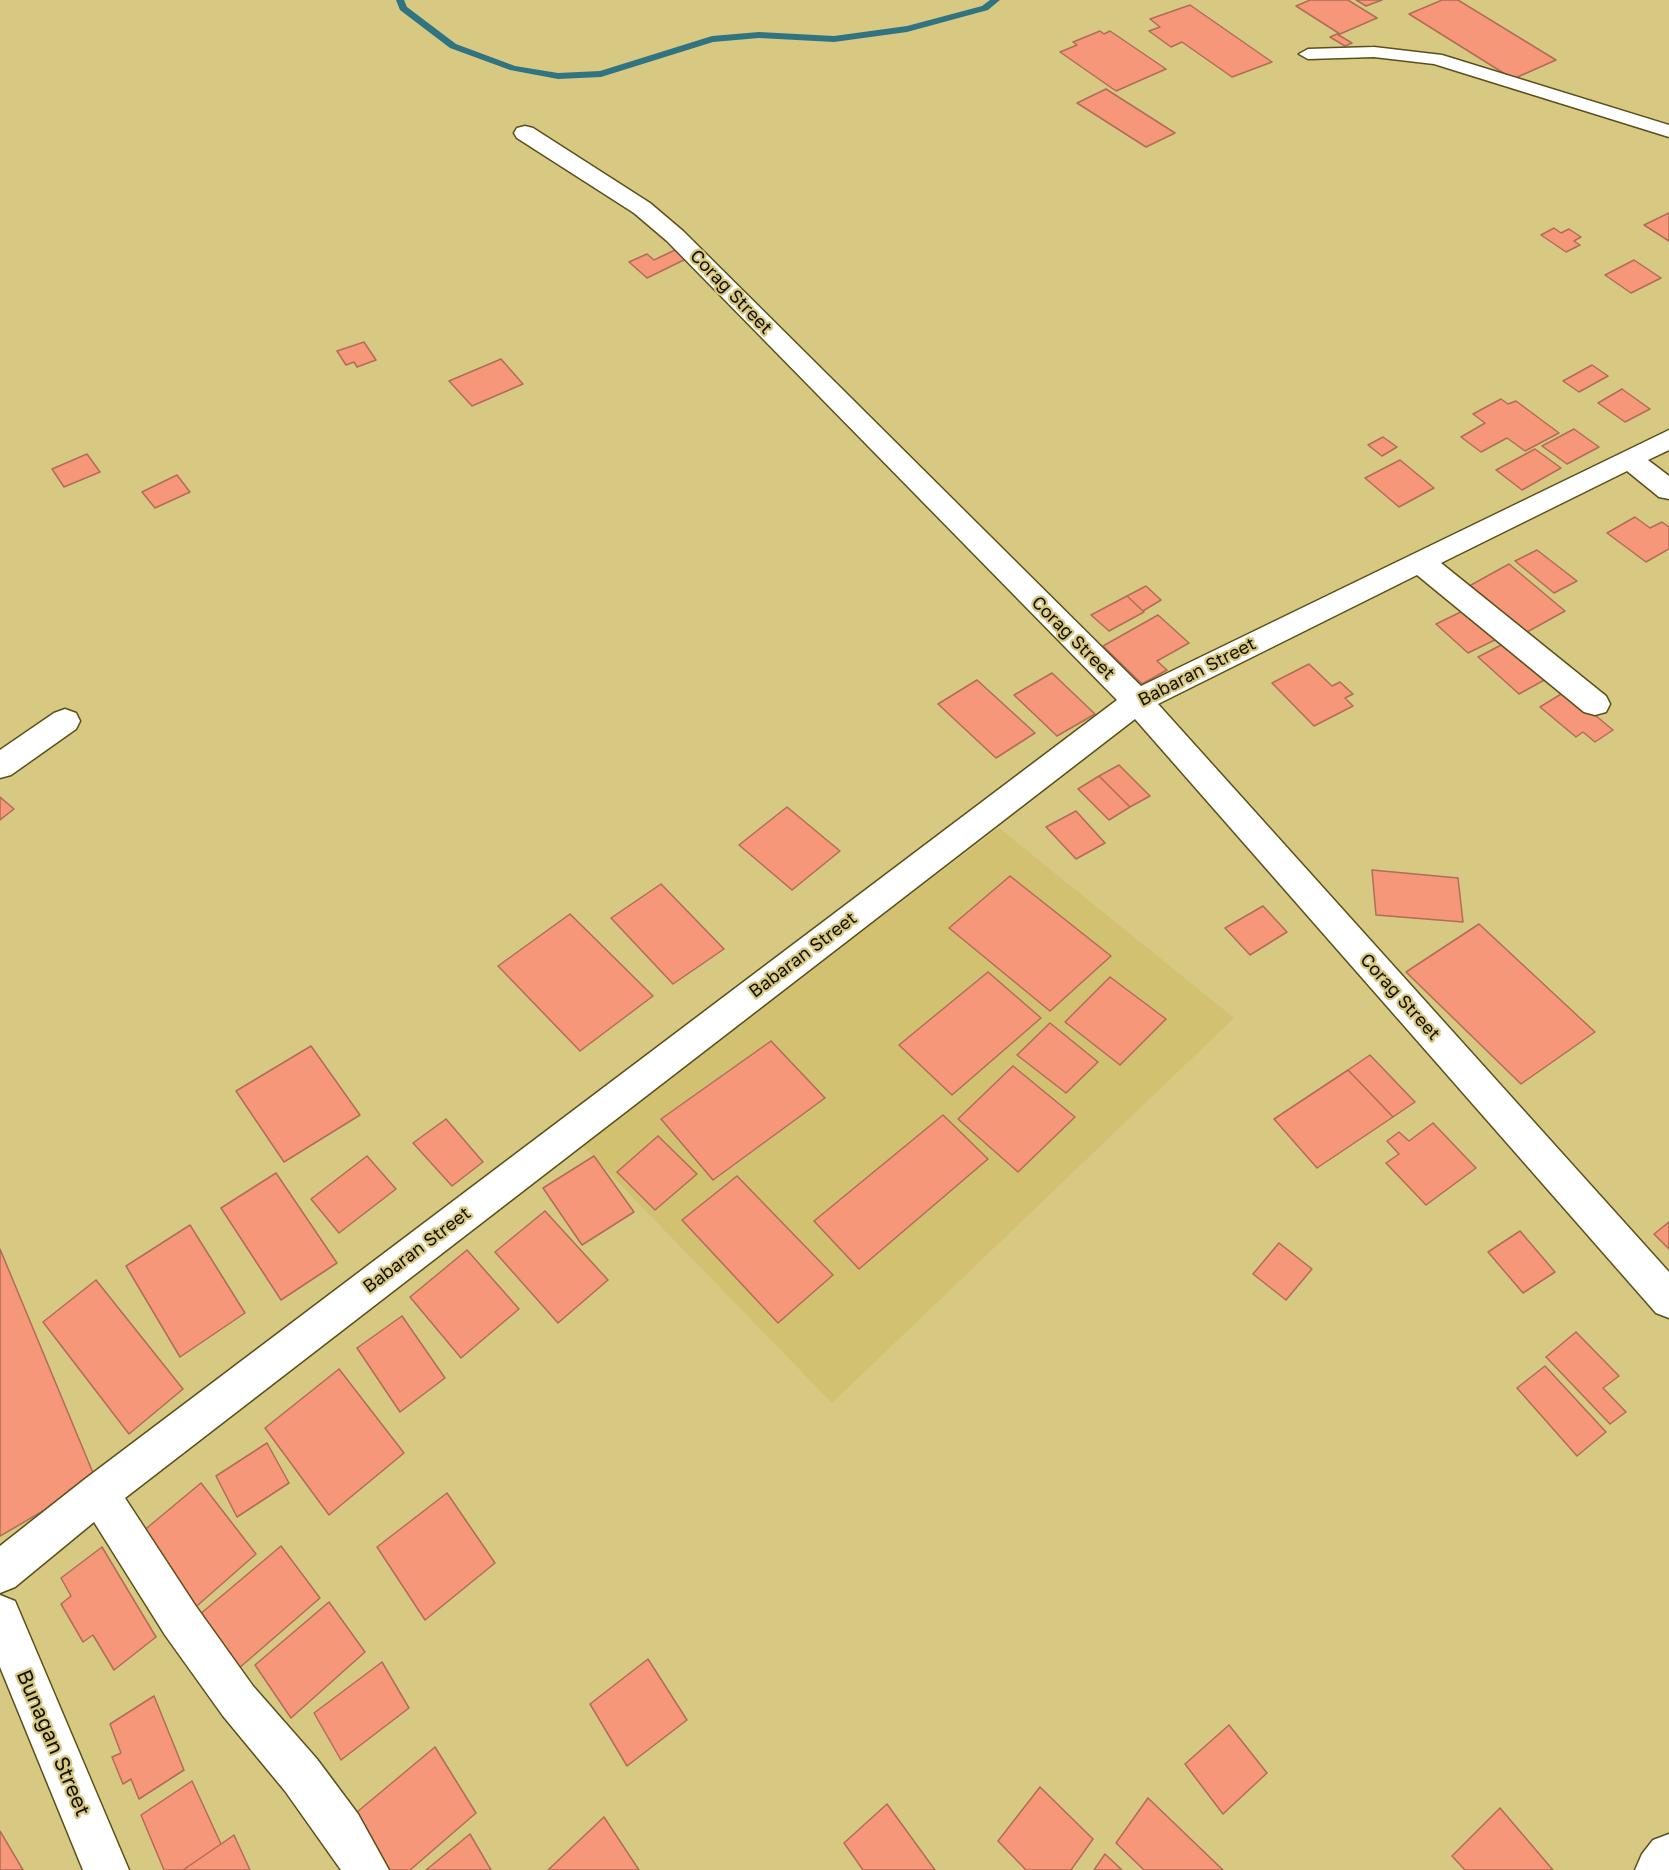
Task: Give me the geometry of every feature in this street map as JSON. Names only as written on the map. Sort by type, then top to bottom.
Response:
[{"type":"street","name":"Corag Street","points":[[525,133],[642,208],[675,236],[1137,701],[1669,1300]]},
{"type":"street","name":"Babaran Street","points":[[0,1572],[99,1493],[1137,701],[1669,439]]},
{"type":"street","points":[[1629,459],[1669,490]]},
{"type":"street","points":[[1420,562],[1595,704]]},
{"type":"street","points":[[0,766],[65,721]]},
{"type":"street","points":[[99,1493],[180,1620],[238,1701],[301,1775],[342,1830],[366,1870]]},
{"type":"street","name":"Bunagan Street","points":[[0,1616],[106,1870]]},
{"type":"street","points":[[1658,1870],[1669,1856]]},
{"type":"lane","points":[[1308,54],[1374,52],[1412,54],[1436,59],[1669,131]]},
{"type":"shaded area","points":[[999,828],[1234,1018],[832,1403],[581,1144]]},
{"type":"building","points":[[1310,0],[1348,0],[1377,18],[1340,34],[1296,6]]},
{"type":"building","points":[[1356,0],[1382,0],[1366,6]]},
{"type":"building","points":[[1442,0],[1458,0],[1556,60],[1513,79],[1409,14]]},
{"type":"building","points":[[1190,5],[1272,62],[1232,77],[1182,42],[1171,47],[1149,31],[1160,27],[1150,19]]},
{"type":"building","points":[[1100,31],[1104,34],[1110,31],[1166,69],[1116,91],[1060,52],[1077,45],[1073,42]]},
{"type":"building","points":[[1337,34],[1352,43],[1345,46],[1330,37]]},
{"type":"building","points":[[1106,89],[1175,133],[1146,147],[1077,103]]},
{"type":"building","points":[[1669,213],[1669,241],[1644,225]]},
{"type":"building","points":[[1554,228],[1561,233],[1569,229],[1581,237],[1574,241],[1580,245],[1566,252],[1541,235]]},
{"type":"building","points":[[677,249],[688,258],[647,278],[629,262],[647,254],[654,260]]},
{"type":"building","points":[[1634,260],[1661,278],[1631,293],[1605,275]]},
{"type":"building","points":[[364,342],[376,360],[357,367],[354,362],[346,365],[337,351]]},
{"type":"building","points":[[501,359],[523,384],[472,406],[449,381]]},
{"type":"building","points":[[1592,365],[1608,376],[1579,392],[1563,381]]},
{"type":"building","points":[[1622,389],[1650,409],[1625,422],[1598,403]]},
{"type":"building","points":[[1501,399],[1508,404],[1516,401],[1559,433],[1525,451],[1507,438],[1481,452],[1461,437],[1485,423],[1473,414]]},
{"type":"building","points":[[1574,429],[1599,447],[1567,464],[1542,446]]},
{"type":"building","points":[[1383,437],[1397,447],[1382,456],[1368,445]]},
{"type":"building","points":[[1535,449],[1561,468],[1522,490],[1496,470]]},
{"type":"building","points":[[87,454],[100,472],[64,487],[52,469]]},
{"type":"building","points":[[1400,460],[1434,488],[1399,507],[1365,478]]},
{"type":"building","points":[[177,475],[190,492],[155,508],[142,492]]},
{"type":"building","points":[[1635,517],[1650,528],[1662,522],[1669,527],[1669,549],[1646,562],[1607,533]]},
{"type":"building","points":[[1537,550],[1577,581],[1554,593],[1515,561]]},
{"type":"building","points":[[1509,564],[1565,611],[1518,637],[1462,590]]},
{"type":"building","points":[[1146,586],[1161,600],[1143,611],[1127,596]]},
{"type":"building","points":[[1127,596],[1144,612],[1109,631],[1091,615]]},
{"type":"building","points":[[1469,608],[1501,637],[1468,653],[1436,624]]},
{"type":"building","points":[[1158,615],[1189,643],[1157,661],[1167,670],[1142,684],[1103,646]]},
{"type":"building","points":[[1507,642],[1548,678],[1519,694],[1478,657]]},
{"type":"building","points":[[1309,664],[1332,686],[1340,682],[1353,694],[1345,698],[1353,706],[1314,726],[1272,683]]},
{"type":"building","points":[[1052,673],[1095,714],[1057,736],[1014,695]]},
{"type":"building","points":[[977,680],[1035,733],[996,758],[938,704]]},
{"type":"building","points":[[1566,691],[1613,730],[1595,742],[1583,732],[1576,737],[1540,707]]},
{"type":"building","points":[[1119,765],[1150,796],[1130,807],[1099,776]]},
{"type":"building","points":[[1099,776],[1130,807],[1109,820],[1078,789]]},
{"type":"building","points":[[0,797],[14,809],[0,820]]},
{"type":"building","points":[[787,807],[840,851],[792,890],[739,845]]},
{"type":"building","points":[[1076,811],[1105,843],[1076,859],[1046,827]]},
{"type":"building","points":[[1372,870],[1458,878],[1463,922],[1376,915]]},
{"type":"building","points":[[1010,876],[1111,956],[1050,1011],[949,928]]},
{"type":"building","points":[[661,884],[724,949],[673,984],[611,918]]},
{"type":"building","points":[[1263,906],[1287,932],[1250,955],[1225,928]]},
{"type":"building","points":[[570,914],[653,996],[580,1051],[498,966]]},
{"type":"building","points":[[1479,924],[1595,1032],[1521,1084],[1406,972]]},
{"type":"building","points":[[988,972],[1041,1018],[952,1095],[899,1045]]},
{"type":"building","points":[[1110,977],[1166,1019],[1120,1065],[1065,1022]]},
{"type":"building","points":[[1050,1023],[1098,1062],[1066,1093],[1017,1055]]},
{"type":"building","points":[[771,1041],[825,1098],[713,1180],[661,1119]]},
{"type":"building","points":[[311,1046],[360,1115],[284,1162],[236,1091]]},
{"type":"building","points":[[1370,1055],[1415,1102],[1393,1117],[1348,1070]]},
{"type":"building","points":[[1013,1066],[1075,1117],[1018,1172],[958,1119]]},
{"type":"building","points":[[1348,1070],[1393,1117],[1317,1168],[1274,1119]]},
{"type":"building","points":[[943,1115],[988,1159],[859,1269],[814,1221]]},
{"type":"building","points":[[446,1119],[483,1162],[452,1186],[413,1143]]},
{"type":"building","points":[[1433,1123],[1476,1168],[1426,1205],[1386,1163],[1399,1154],[1387,1141],[1399,1132],[1409,1141]]},
{"type":"building","points":[[658,1136],[697,1174],[655,1210],[617,1172]]},
{"type":"building","points":[[367,1156],[396,1189],[339,1233],[311,1199]]},
{"type":"building","points":[[594,1156],[634,1212],[582,1245],[543,1188]]},
{"type":"building","points":[[276,1173],[337,1263],[281,1300],[221,1208]]},
{"type":"building","points":[[737,1176],[833,1275],[778,1323],[682,1220]]},
{"type":"building","points":[[545,1211],[608,1280],[558,1323],[495,1252]]},
{"type":"building","points":[[1669,1222],[1669,1249],[1654,1234]]},
{"type":"building","points":[[190,1225],[245,1313],[180,1357],[126,1266]]},
{"type":"building","points":[[1520,1231],[1555,1272],[1523,1293],[1488,1252]]},
{"type":"building","points":[[1279,1243],[1312,1269],[1286,1300],[1253,1274]]},
{"type":"building","points":[[0,1249],[96,1480],[0,1536]]},
{"type":"building","points":[[467,1250],[519,1309],[461,1358],[410,1297]]},
{"type":"building","points":[[96,1280],[183,1389],[129,1434],[43,1322]]},
{"type":"building","points":[[402,1316],[445,1378],[400,1412],[357,1348]]},
{"type":"building","points":[[1576,1332],[1619,1376],[1603,1388],[1626,1412],[1610,1424],[1546,1357]]},
{"type":"building","points":[[1545,1366],[1606,1432],[1577,1456],[1517,1388]]},
{"type":"building","points":[[339,1369],[404,1453],[329,1515],[265,1428]]},
{"type":"building","points":[[267,1443],[289,1483],[237,1517],[216,1476]]},
{"type":"building","points":[[201,1483],[256,1554],[190,1612],[136,1537]]},
{"type":"building","points":[[447,1493],[495,1563],[425,1620],[377,1547]]},
{"type":"building","points":[[281,1546],[320,1598],[238,1669],[199,1615]]},
{"type":"building","points":[[102,1547],[156,1637],[114,1670],[93,1635],[83,1642],[61,1604],[71,1596],[61,1578]]},
{"type":"building","points":[[329,1602],[365,1652],[291,1718],[255,1665]]},
{"type":"building","points":[[648,1659],[687,1720],[627,1766],[590,1704]]},
{"type":"building","points":[[382,1662],[409,1708],[341,1760],[314,1713]]},
{"type":"building","points":[[154,1696],[184,1770],[139,1799],[131,1779],[123,1784],[112,1757],[121,1753],[110,1724]]},
{"type":"building","points":[[1229,1725],[1267,1773],[1223,1814],[1185,1764]]},
{"type":"building","points":[[435,1747],[476,1813],[410,1870],[382,1870],[351,1817]]},
{"type":"building","points":[[192,1781],[221,1844],[183,1870],[164,1870],[141,1815]]},
{"type":"building","points":[[1040,1787],[1093,1839],[1071,1870],[1026,1870],[998,1841]]},
{"type":"building","points":[[1148,1798],[1223,1870],[1144,1870],[1116,1843]]},
{"type":"building","points":[[887,1804],[935,1870],[863,1870],[844,1843]]},
{"type":"building","points":[[1500,1808],[1553,1870],[1465,1870],[1452,1856]]},
{"type":"building","points":[[604,1817],[639,1870],[548,1870]]},
{"type":"building","points":[[0,1831],[23,1870],[0,1870]]},
{"type":"building","points":[[470,1834],[491,1870],[426,1870]]},
{"type":"building","points":[[234,1835],[250,1870],[183,1870],[221,1844]]},
{"type":"building","points":[[1105,1854],[1122,1870],[1094,1870]]},
{"type":"waterway","points":[[400,0],[403,8],[453,46],[513,68],[558,76],[601,74],[712,39],[759,35],[834,39],[907,29],[985,8],[996,0]]}]
